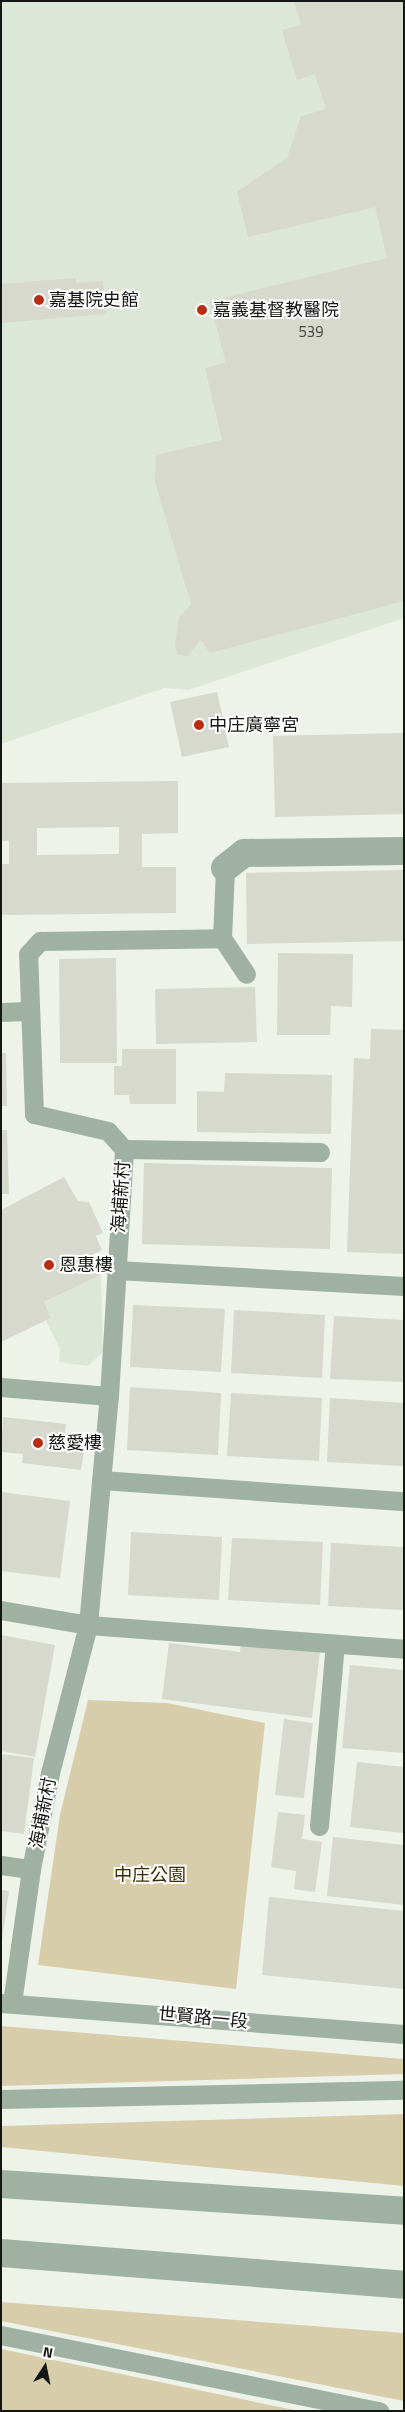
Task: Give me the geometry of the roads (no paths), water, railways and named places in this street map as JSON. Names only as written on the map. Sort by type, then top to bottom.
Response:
[{"type":"street","points":[[225,868],[244,854],[404,851]]},
{"type":"street","points":[[1,2184],[404,2211]]},
{"type":"street","points":[[1,2253],[404,2284]]},
{"type":"lane","points":[[225,868],[222,938],[246,974]]},
{"type":"lane","name":"海埔新村","points":[[7,2003],[50,1773],[88,1625],[109,1396],[124,1149],[108,1131],[34,1114],[28,1011],[28,954],[40,941],[222,938]]},
{"type":"lane","points":[[1,1012],[28,1011]]},
{"type":"lane","points":[[124,1149],[320,1152]]},
{"type":"lane","points":[[116,1270],[404,1286]]},
{"type":"lane","points":[[1,1387],[109,1396]]},
{"type":"lane","points":[[101,1480],[404,1501]]},
{"type":"lane","points":[[1,1610],[88,1625],[404,1649]]},
{"type":"lane","points":[[319,1826],[335,1644]]},
{"type":"lane","points":[[1,1865],[31,1869]]},
{"type":"lane","name":"世賢路一段","points":[[7,2003],[404,2034]]},
{"type":"lane","points":[[1,2099],[404,2090]]},
{"type":"lane","points":[[1,2334],[379,2411]]},
{"type":"place","name":"嘉基院史館","points":[[39,300]]},
{"type":"place","name":"嘉義基督教醫院","points":[[202,310]]},
{"type":"place","name":"中庄廣寧宮","points":[[199,725]]},
{"type":"place","name":"恩惠樓","points":[[49,1265]]},
{"type":"place","name":"慈愛樓","points":[[38,1443]]},
{"type":"park label","name":"中庄公園","points":[[150,1875]]}]
